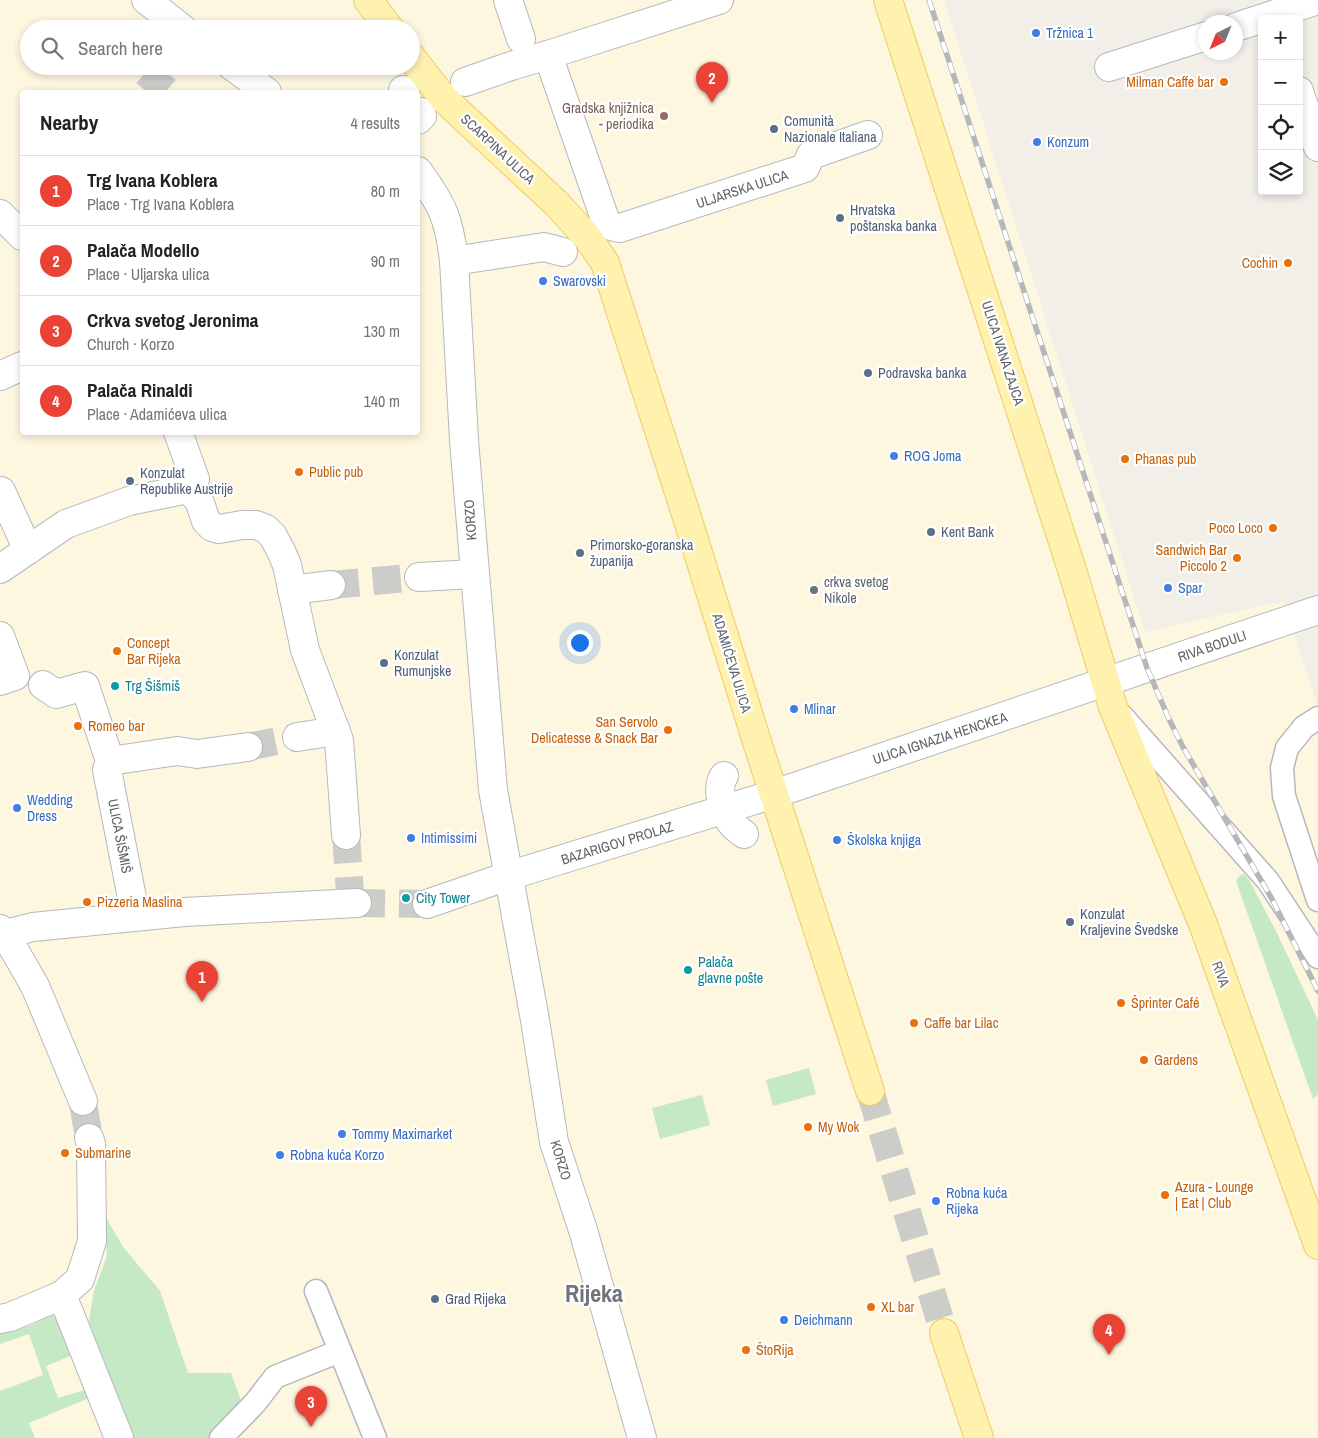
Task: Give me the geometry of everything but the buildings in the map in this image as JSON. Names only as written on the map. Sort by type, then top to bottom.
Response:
[{"type":"main road","points":[[368,0],[383,20]]},
{"type":"main road","name":"ULICA IVANA ZAJCA","points":[[888,0],[1073,573],[1109,695]]},
{"type":"main road","name":"SCARPINA ULICA","points":[[420,68],[444,99],[556,202],[608,234]]},
{"type":"main road","name":"ADAMIĆEVA ULICA","points":[[608,234],[607,269],[870,1091]]},
{"type":"main road","name":"RIVA","points":[[1109,695],[1203,924],[1318,1245]]},
{"type":"main road","points":[[944,1333],[979,1438]]},
{"type":"street","points":[[146,0],[172,20]]},
{"type":"street","points":[[508,0],[512,50]]},
{"type":"street","points":[[462,76],[512,50],[556,47],[658,10],[718,0]]},
{"type":"street","points":[[1243,23],[1273,11],[1318,0]]},
{"type":"street","points":[[1110,68],[1198,39]]},
{"type":"street","points":[[556,47],[608,234]]},
{"type":"street","points":[[244,75],[263,90]]},
{"type":"street","points":[[1303,103],[1315,139]]},
{"type":"street","name":"ULJARSKA ULICA","points":[[608,234],[620,228],[805,168],[811,154],[868,136]]},
{"type":"street","name":"KORZO","points":[[420,174],[443,208],[451,236],[474,574],[493,790],[535,1020],[554,1142],[583,1230],[642,1438]]},
{"type":"street","points":[[0,214],[20,234]]},
{"type":"street","points":[[454,261],[559,254]]},
{"type":"street","points":[[179,435],[194,479],[190,491]]},
{"type":"street","points":[[0,569],[66,524],[129,501],[183,490],[190,491],[198,500],[206,521],[212,527],[219,529],[242,524],[256,525],[266,529],[274,536],[287,565],[305,650],[340,740],[346,835]]},
{"type":"street","points":[[2,491],[28,550]]},
{"type":"street","points":[[419,577],[474,574]]},
{"type":"street","points":[[292,590],[330,585]]},
{"type":"street","name":"RIVA BODULI","points":[[1109,695],[1318,610]]},
{"type":"street","points":[[0,636],[19,681]]},
{"type":"street","name":"ULICA ŠIŠMIŠ","points":[[19,681],[56,694],[85,686],[109,765],[133,903]]},
{"type":"street","name":"ULICA IGNAZIA HENCKEA","points":[[774,794],[1109,695]]},
{"type":"street","points":[[297,737],[336,731]]},
{"type":"street","points":[[109,765],[177,751],[198,754],[248,747]]},
{"type":"street","points":[[724,776],[719,786],[719,791],[725,809],[729,820],[744,834]]},
{"type":"street","name":"BAZARIGOV PROLAZ","points":[[508,876],[774,794]]},
{"type":"street","points":[[427,904],[508,876]]},
{"type":"street","points":[[83,1101],[35,986],[2,931],[184,912],[352,900]]},
{"type":"street","points":[[0,1319],[10,1317],[62,1295],[80,1279],[92,1241],[90,1138]]},
{"type":"street","points":[[62,1295],[119,1438]]},
{"type":"lane","points":[[1109,695],[1268,881],[1318,957]]},
{"type":"lane","points":[[1318,718],[1304,727],[1287,748],[1282,768],[1284,796],[1318,900]]},
{"type":"lane","points":[[316,1291],[375,1438]]},
{"type":"lane","points":[[221,1438],[255,1403],[275,1377],[340,1351]]},
{"type":"shaded area","points":[[0,0],[944,0],[1145,632],[1283,601],[1318,706],[1318,1438],[0,1438]]},
{"type":"green space","points":[[1244,874],[1276,931],[1318,1020],[1318,1094],[1313,1099],[1236,881],[1240,875]]},
{"type":"green space","points":[[809,1068],[816,1094],[773,1106],[766,1080]]},
{"type":"green space","points":[[702,1095],[710,1125],[660,1139],[652,1108]]},
{"type":"green space","points":[[104,1214],[123,1247],[160,1291],[188,1373],[231,1373],[243,1406],[213,1438],[125,1438],[85,1343],[94,1291],[107,1256]]},
{"type":"green space","points":[[56,1314],[73,1355],[46,1366],[58,1398],[88,1389],[87,1399],[29,1423],[35,1438],[0,1438],[0,1391],[43,1375],[29,1334],[0,1344],[0,1332],[32,1325]]},
{"type":"tunnel","points":[[149,90],[162,75]]},
{"type":"tunnel","points":[[331,585],[419,577]]},
{"type":"tunnel","points":[[248,747],[297,737]]},
{"type":"tunnel","points":[[346,835],[350,893]]},
{"type":"tunnel","points":[[357,903],[427,904]]},
{"type":"tunnel","points":[[870,1091],[944,1333]]},
{"type":"tunnel","points":[[83,1103],[89,1138]]},
{"type":"railway","points":[[929,0],[1147,668],[1183,747],[1272,899],[1318,991]]},
{"type":"place","name":"Tržnica 1","points":[[1036,33]]},
{"type":"place","name":"Milman Caffe bar","points":[[1224,82]]},
{"type":"place","name":"Palača Modello","points":[[712,103]]},
{"type":"place","name":"Gradska knjižnica - periodika","points":[[664,116]]},
{"type":"place","name":"Comunità Nazionale Italiana","points":[[774,129]]},
{"type":"place","name":"Konzum","points":[[1037,142]]},
{"type":"place","name":"Hrvatska poštanska banka","points":[[840,218]]},
{"type":"place","name":"Cochin","points":[[1288,263]]},
{"type":"place","name":"Swarovski","points":[[543,281]]},
{"type":"place","name":"Podravska banka","points":[[868,373]]},
{"type":"place","name":"ROG Joma","points":[[894,456]]},
{"type":"place","name":"Phanas pub","points":[[1125,459]]},
{"type":"place","name":"Public pub","points":[[299,472]]},
{"type":"place","name":"Konzulat Republike Austrije","points":[[130,481]]},
{"type":"place","name":"Poco Loco","points":[[1273,528]]},
{"type":"place","name":"Kent Bank","points":[[931,532]]},
{"type":"place","name":"Primorsko-goranska županija","points":[[580,553]]},
{"type":"place","name":"Sandwich Bar Piccolo 2","points":[[1237,558]]},
{"type":"place","name":"Spar","points":[[1168,588]]},
{"type":"place","name":"crkva svetog Nikole","points":[[814,590]]},
{"type":"place","name":"Concept Bar Rijeka","points":[[117,651]]},
{"type":"place","name":"Konzulat Rumunjske","points":[[384,663]]},
{"type":"place","name":"Trg Šišmiš","points":[[115,686]]},
{"type":"place","name":"Mlinar","points":[[794,709]]},
{"type":"place","name":"Romeo bar","points":[[78,726]]},
{"type":"place","name":"San Servolo Delicatesse & Snack Bar","points":[[668,730]]},
{"type":"place","name":"Wedding Dress","points":[[17,808]]},
{"type":"place","name":"Intimissimi","points":[[411,838]]},
{"type":"place","name":"Školska knjiga","points":[[837,840]]},
{"type":"place","name":"City Tower","points":[[406,898]]},
{"type":"place","name":"Pizzeria Maslina","points":[[87,902]]},
{"type":"place","name":"Konzulat Kraljevine Švedske","points":[[1070,922]]},
{"type":"place","name":"Palača glavne pošte","points":[[688,970]]},
{"type":"place","name":"Trg Ivana Koblera","points":[[202,1002]]},
{"type":"place","name":"Šprinter Café","points":[[1121,1003]]},
{"type":"place","name":"Caffe bar Lilac","points":[[914,1023]]},
{"type":"place","name":"Gardens","points":[[1144,1060]]},
{"type":"place","name":"My Wok","points":[[808,1127]]},
{"type":"place","name":"Tommy Maximarket","points":[[342,1134]]},
{"type":"place","name":"Submarine","points":[[65,1153]]},
{"type":"place","name":"Robna kuća Korzo","points":[[280,1155]]},
{"type":"place","name":"Azura - Lounge | Eat | Club","points":[[1165,1195]]},
{"type":"place","name":"Robna kuća Rijeka","points":[[936,1201]]},
{"type":"place","name":"Grad Rijeka","points":[[435,1299]]},
{"type":"place","name":"XL bar","points":[[871,1307]]},
{"type":"place","name":"Deichmann","points":[[784,1320]]},
{"type":"place","name":"ŠtoRija","points":[[746,1350]]},
{"type":"place","name":"Palača Rinaldi","points":[[1109,1355]]},
{"type":"place","name":"Crkva svetog Jeronima","points":[[311,1427]]},
{"type":"district","name":"Rijeka","points":[[594,1294]]}]
